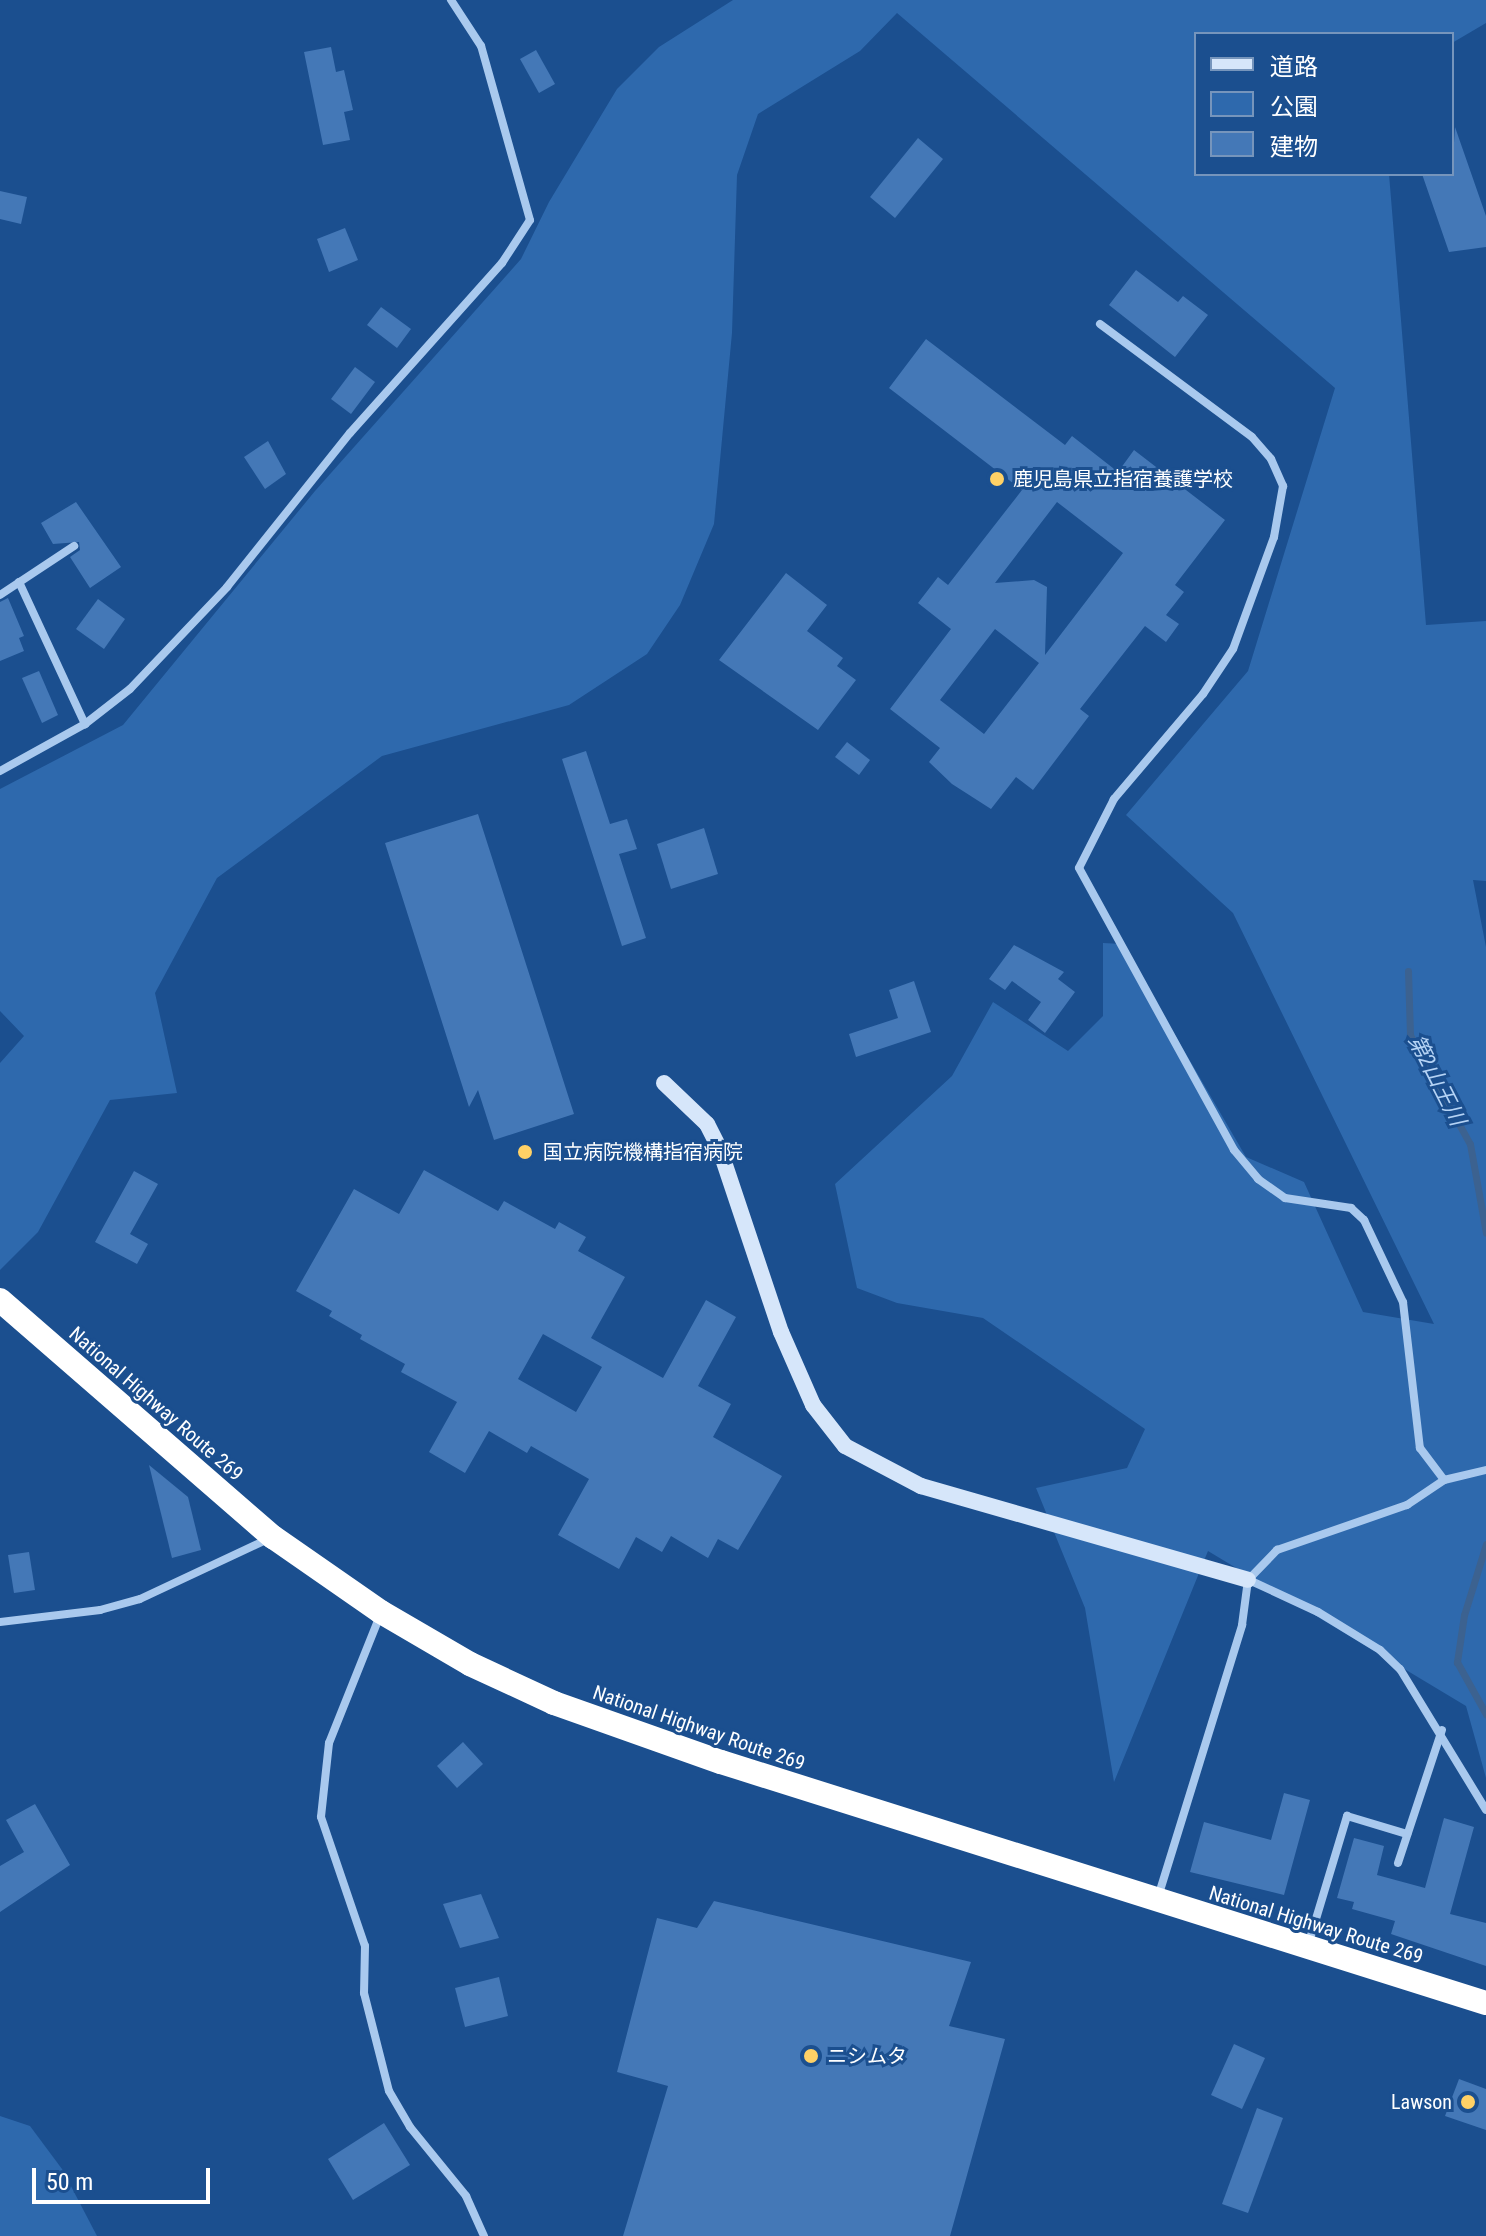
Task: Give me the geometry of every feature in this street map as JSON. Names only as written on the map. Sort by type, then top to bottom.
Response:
[{"type":"highway","name":"National Highway Route 269","points":[[0,1300],[273,1537],[381,1612],[470,1664],[581,1714],[1157,1901],[1486,2003]]},
{"type":"street","points":[[0,771],[85,724],[130,689],[227,587],[350,433],[502,263],[530,220],[481,46],[451,0]]},
{"type":"street","points":[[1100,324],[1252,437],[1271,459],[1283,486],[1274,537],[1233,649],[1203,694],[1114,799],[1079,868],[1234,1150],[1258,1179],[1285,1198],[1351,1208],[1364,1220],[1403,1302],[1420,1448],[1444,1480]]},
{"type":"street","points":[[0,595],[74,546]]},
{"type":"street","points":[[19,582],[85,724]]},
{"type":"street","points":[[664,1083],[707,1124],[720,1150],[781,1332],[813,1405],[845,1446],[921,1486],[1248,1580],[1318,1612],[1380,1650],[1400,1669],[1442,1730],[1486,1810]]},
{"type":"street","points":[[1157,1901],[1242,1625],[1248,1580],[1277,1550],[1407,1505],[1444,1480],[1486,1470]]},
{"type":"street","points":[[0,1622],[140,1599],[273,1537]]},
{"type":"street","points":[[381,1612],[329,1743],[321,1817],[365,1946],[364,1993],[389,2091],[410,2127],[466,2196],[484,2236]]},
{"type":"street","points":[[1398,1863],[1442,1730]]},
{"type":"street","points":[[1307,1948],[1347,1816],[1407,1834]]},
{"type":"green space","points":[[733,0],[1486,0],[1486,23],[1454,42],[1454,32],[1194,32],[1194,176],[1389,176],[1426,625],[1486,621],[1486,881],[1473,880],[1486,947],[1486,1778],[1466,1706],[1208,1551],[1114,1782],[1085,1608],[1036,1488],[1127,1468],[1145,1429],[983,1318],[897,1303],[857,1288],[835,1184],[952,1076],[993,1002],[1068,1051],[1103,1016],[1103,943],[1122,944],[1246,1157],[1304,1182],[1363,1312],[1434,1324],[1233,913],[1126,815],[1248,671],[1335,388],[897,13],[860,51],[758,114],[737,175],[732,333],[714,524],[680,605],[647,654],[569,705],[382,756],[217,878],[155,993],[177,1093],[110,1100],[38,1232],[0,1270],[0,1063],[24,1036],[0,1011],[0,789],[123,725],[315,491],[521,259],[549,202],[617,89],[659,47]]},
{"type":"green space","points":[[0,2116],[30,2126],[62,2169],[97,2236],[0,2236]]},
{"type":"building","points":[[331,47],[336,72],[344,70],[353,110],[344,112],[350,140],[323,145],[304,52]]},
{"type":"building","points":[[536,50],[555,84],[539,93],[520,59]]},
{"type":"building","points":[[1455,127],[1486,216],[1486,247],[1449,252],[1423,176],[1454,176]]},
{"type":"building","points":[[918,138],[943,159],[895,218],[870,197]]},
{"type":"building","points":[[0,191],[27,197],[21,224],[0,219]]},
{"type":"building","points":[[345,228],[358,260],[329,272],[317,239]]},
{"type":"building","points":[[1136,270],[1178,302],[1183,296],[1208,315],[1175,357],[1109,305]]},
{"type":"building","points":[[381,307],[411,329],[397,348],[367,325]]},
{"type":"building","points":[[926,339],[1065,445],[1072,436],[1118,472],[1134,450],[1225,520],[1175,585],[1184,592],[1166,615],[1179,624],[1166,642],[1145,626],[1080,709],[1089,716],[1033,790],[1016,777],[991,809],[952,784],[929,762],[940,748],[890,709],[951,629],[918,603],[938,577],[948,585],[1022,490],[889,388]],"holes":[[[1057,502],[1123,553],[1045,655],[1047,587],[1034,580],[995,583]],[[995,629],[1039,663],[984,734],[940,700]]]},
{"type":"building","points":[[355,367],[375,382],[351,414],[331,399]]},
{"type":"building","points":[[268,441],[286,474],[265,489],[244,457]]},
{"type":"building","points":[[76,502],[121,567],[90,588],[70,557],[80,550],[79,542],[53,544],[41,523]]},
{"type":"building","points":[[786,573],[827,605],[807,631],[843,658],[837,666],[856,680],[818,730],[719,660]]},
{"type":"building","points":[[8,598],[24,636],[19,638],[24,651],[0,661],[0,602]]},
{"type":"building","points":[[98,599],[125,619],[104,649],[76,629]]},
{"type":"building","points":[[39,671],[58,715],[42,723],[22,678]]},
{"type":"building","points":[[847,742],[870,760],[859,775],[835,757]]},
{"type":"building","points":[[586,751],[610,824],[627,819],[637,849],[619,854],[646,938],[622,946],[562,759]]},
{"type":"building","points":[[478,814],[574,1114],[494,1140],[478,1090],[469,1107],[385,843]]},
{"type":"building","points":[[704,828],[718,874],[671,889],[657,844]]},
{"type":"building","points":[[1014,945],[1064,972],[1058,979],[1075,992],[1045,1033],[1028,1020],[1041,1002],[1012,981],[1005,990],[989,979]]},
{"type":"building","points":[[914,981],[931,1032],[856,1057],[849,1034],[898,1018],[889,990]]},
{"type":"building","points":[[424,1170],[498,1211],[504,1201],[555,1229],[559,1222],[586,1237],[578,1251],[625,1277],[591,1338],[663,1378],[706,1300],[736,1317],[698,1386],[731,1404],[713,1437],[782,1476],[738,1550],[718,1539],[708,1558],[671,1536],[662,1552],[636,1537],[619,1569],[558,1535],[589,1479],[531,1446],[527,1453],[489,1431],[465,1473],[429,1452],[457,1402],[401,1372],[405,1364],[360,1339],[362,1335],[329,1316],[332,1311],[296,1291],[354,1189],[399,1214]],"holes":[[[543,1334],[602,1367],[576,1412],[518,1379]]]},
{"type":"building","points":[[134,1171],[158,1184],[130,1234],[148,1244],[137,1264],[95,1242]]},
{"type":"building","points":[[149,1465],[188,1497],[201,1550],[172,1558]]},
{"type":"building","points":[[29,1552],[35,1590],[14,1593],[8,1555]]},
{"type":"building","points":[[463,1742],[483,1764],[457,1788],[437,1766]]},
{"type":"building","points":[[1284,1793],[1310,1800],[1284,1895],[1190,1872],[1204,1822],[1271,1840]]},
{"type":"building","points":[[35,1804],[70,1865],[0,1912],[0,1866],[24,1852],[6,1820]]},
{"type":"building","points":[[1444,1818],[1474,1827],[1450,1914],[1486,1923],[1486,1966],[1391,1934],[1395,1921],[1352,1909],[1354,1902],[1337,1898],[1354,1838],[1384,1846],[1377,1875],[1425,1888]]},
{"type":"building","points":[[481,1894],[499,1938],[460,1948],[443,1904]]},
{"type":"building","name":"ニシムタ","points":[[714,1901],[971,1962],[949,2026],[1005,2039],[950,2236],[623,2236],[668,2086],[617,2072],[657,1918],[697,1928]]},
{"type":"building","points":[[499,1977],[508,2016],[465,2027],[455,1988]]},
{"type":"building","points":[[1234,2044],[1265,2058],[1242,2109],[1211,2095]]},
{"type":"building","name":"Lawson","points":[[1459,2079],[1486,2089],[1486,2130],[1445,2116]]},
{"type":"building","points":[[1257,2108],[1283,2118],[1248,2213],[1222,2204]]},
{"type":"building","points":[[384,2123],[410,2165],[353,2200],[328,2159]]},
{"type":"waterway","name":"第2山王川","points":[[1408,971],[1410,1035],[1470,1144],[1486,1233]]},
{"type":"waterway","name":"第2山王川","points":[[1486,1544],[1464,1615],[1457,1662],[1486,1714]]},
{"type":"place","name":"鹿児島県立指宿養護学校","points":[[997,479]]},
{"type":"place","name":"国立病院機構指宿病院","points":[[525,1152]]},
{"type":"place","name":"ニシムタ","points":[[811,2056]]},
{"type":"place","name":"Lawson","points":[[1468,2102]]}]
